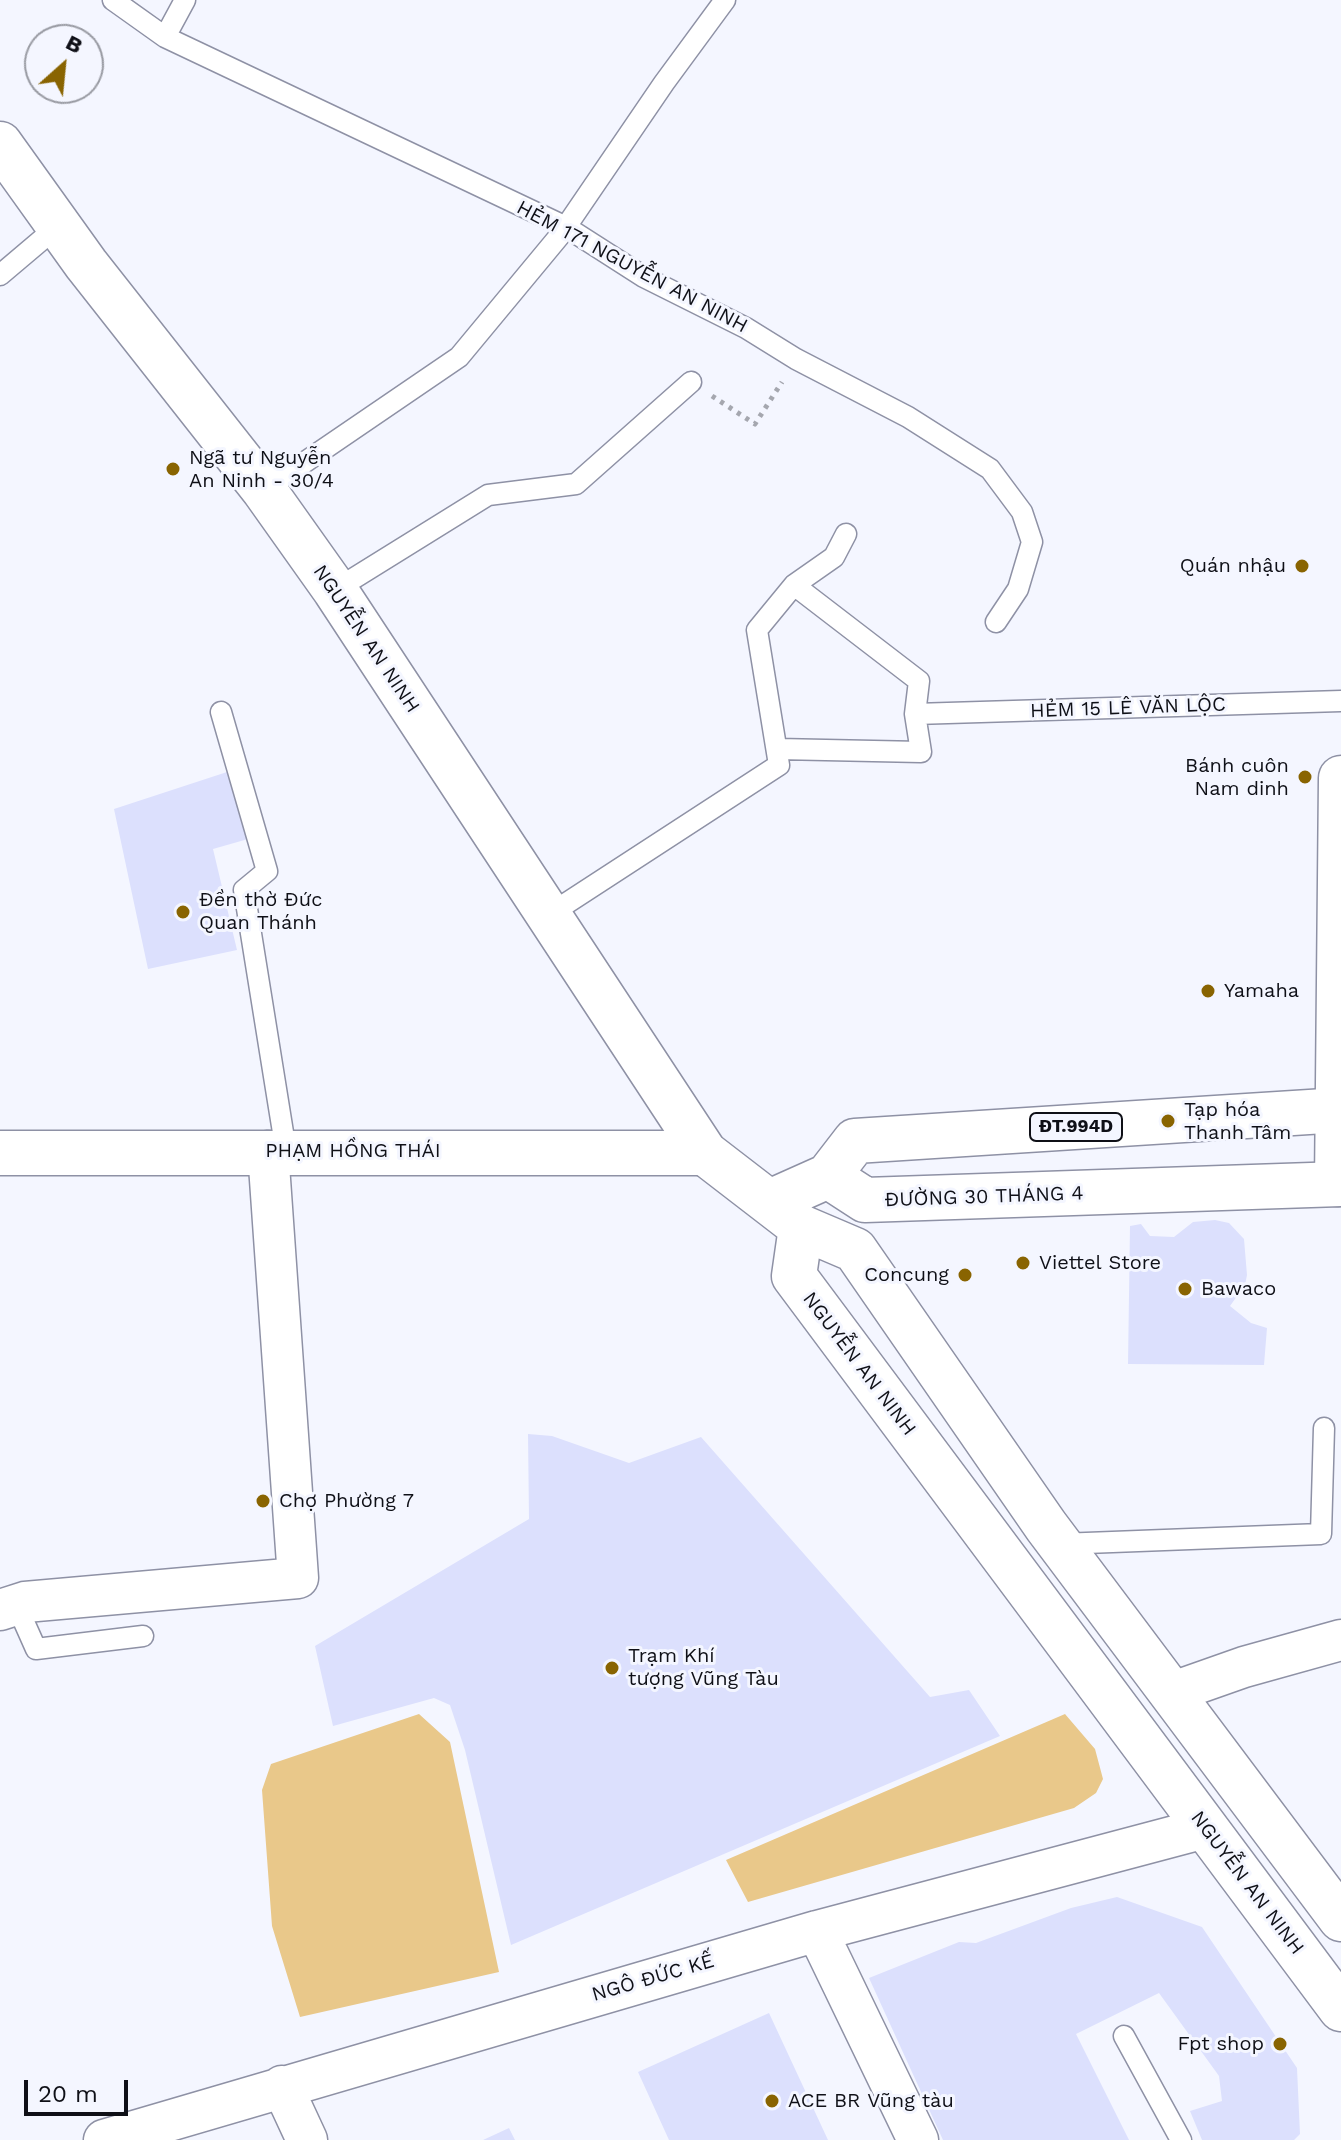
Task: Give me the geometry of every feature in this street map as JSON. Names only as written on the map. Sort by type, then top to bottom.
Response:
[{"type":"main road","name":"NGUYỄN AN NINH","points":[[0,144],[58,226],[264,490],[335,590],[705,1153]]},
{"type":"main road","points":[[1339,1184],[1341,778]]},
{"type":"main road","name":"ĐT.994D","points":[[828,1176],[855,1141],[1339,1110]]},
{"type":"main road","name":"PHẠM HỒNG THÁI","points":[[0,1153],[705,1153]]},
{"type":"main road","points":[[705,1153],[787,1214],[855,1250],[1060,1544],[1341,1919]]},
{"type":"main road","points":[[787,1214],[828,1176]]},
{"type":"main road","name":"ĐƯỜNG 30 THÁNG 4","points":[[828,1176],[865,1200],[1339,1184]]},
{"type":"main road","name":"NGUYỄN AN NINH","points":[[787,1214],[794,1276],[1341,2009]]},
{"type":"street","points":[[8,1607],[298,1578],[277,1151]]},
{"type":"street","points":[[1173,1692],[1341,1640]]},
{"type":"street","name":"NGÔ ĐỨC KẾ","points":[[104,2140],[817,1931],[1205,1828]]},
{"type":"street","points":[[817,1931],[918,2140]]},
{"type":"street","points":[[282,2086],[307,2140]]},
{"type":"lane","name":"HẺM 171 NGUYỄN AN NINH","points":[[113,0],[165,37],[566,227],[644,277],[746,328],[796,359],[908,417],[990,469],[1022,512],[1032,542],[1018,589],[996,622]]},
{"type":"lane","points":[[165,37],[185,0]]},
{"type":"lane","points":[[264,490],[459,357],[566,227],[725,0]]},
{"type":"lane","points":[[0,275],[58,226]]},
{"type":"lane","points":[[335,590],[488,495],[576,484],[691,382]]},
{"type":"lane","points":[[550,914],[779,765],[757,630],[794,585],[834,557],[846,534]]},
{"type":"lane","points":[[778,749],[921,752],[915,714],[919,681],[794,585]]},
{"type":"lane","name":"HẺM 15 LÊ VĂN LỘC","points":[[915,714],[1341,701]]},
{"type":"lane","points":[[221,712],[267,871],[244,890],[277,1151]]},
{"type":"lane","points":[[1060,1544],[1321,1534],[1324,1428]]},
{"type":"lane","points":[[8,1607],[36,1649],[143,1636]]},
{"type":"lane","points":[[1124,2036],[1181,2140]]},
{"type":"path","points":[[691,382],[755,424],[796,359]]},
{"type":"shaded area","points":[[419,1714],[450,1742],[499,1972],[300,2017],[272,1926],[262,1790],[271,1764]]},
{"type":"shaded area","points":[[1065,1714],[1095,1749],[1103,1779],[1096,1793],[1074,1808],[748,1902],[726,1860]]},
{"type":"building","points":[[227,772],[248,839],[213,849],[237,950],[148,969],[114,809]]},
{"type":"building","name":"Bawaco","points":[[1215,1220],[1229,1223],[1244,1239],[1245,1285],[1230,1306],[1251,1323],[1267,1328],[1264,1365],[1128,1364],[1130,1226],[1141,1224],[1150,1236],[1174,1237],[1193,1222]]},
{"type":"building","name":"Trạm Khí tượng Vũng Tàu","points":[[528,1434],[552,1436],[629,1463],[701,1437],[930,1697],[969,1690],[1000,1736],[511,1945],[465,1750],[450,1705],[434,1698],[333,1726],[315,1646],[529,1519]]},
{"type":"building","points":[[1117,1897],[1202,1927],[1297,2068],[1300,2134],[1294,2140],[1202,2140],[1190,2111],[1222,2101],[1219,2076],[1159,1993],[1076,2034],[1129,2140],[943,2140],[869,1978],[959,1942],[976,1943],[1071,1908]]},
{"type":"building","points":[[769,2013],[828,2140],[669,2140],[638,2072]]},
{"type":"building","points":[[509,2128],[515,2140],[483,2140]]},
{"type":"place","name":"Ngã tư Nguyễn An Ninh - 30/4","points":[[173,469]]},
{"type":"place","name":"Quán nhậu","points":[[1302,566]]},
{"type":"place","name":"Bánh cuôn Nam dinh","points":[[1305,777]]},
{"type":"place","name":"Đền thờ Đức Quan Thánh","points":[[183,912]]},
{"type":"place","name":"Yamaha","points":[[1208,991]]},
{"type":"place","name":"Tạp hóa Thanh Tâm","points":[[1168,1121]]},
{"type":"place","name":"Viettel Store","points":[[1023,1263]]},
{"type":"place","name":"Concung","points":[[965,1275]]},
{"type":"place","name":"Bawaco","points":[[1185,1289]]},
{"type":"place","name":"Chợ Phường 7","points":[[263,1501]]},
{"type":"place","name":"Trạm Khí tượng Vũng Tàu","points":[[612,1668]]},
{"type":"place","name":"Fpt shop","points":[[1280,2044]]},
{"type":"place","name":"ACE BR Vũng tàu","points":[[772,2101]]}]
